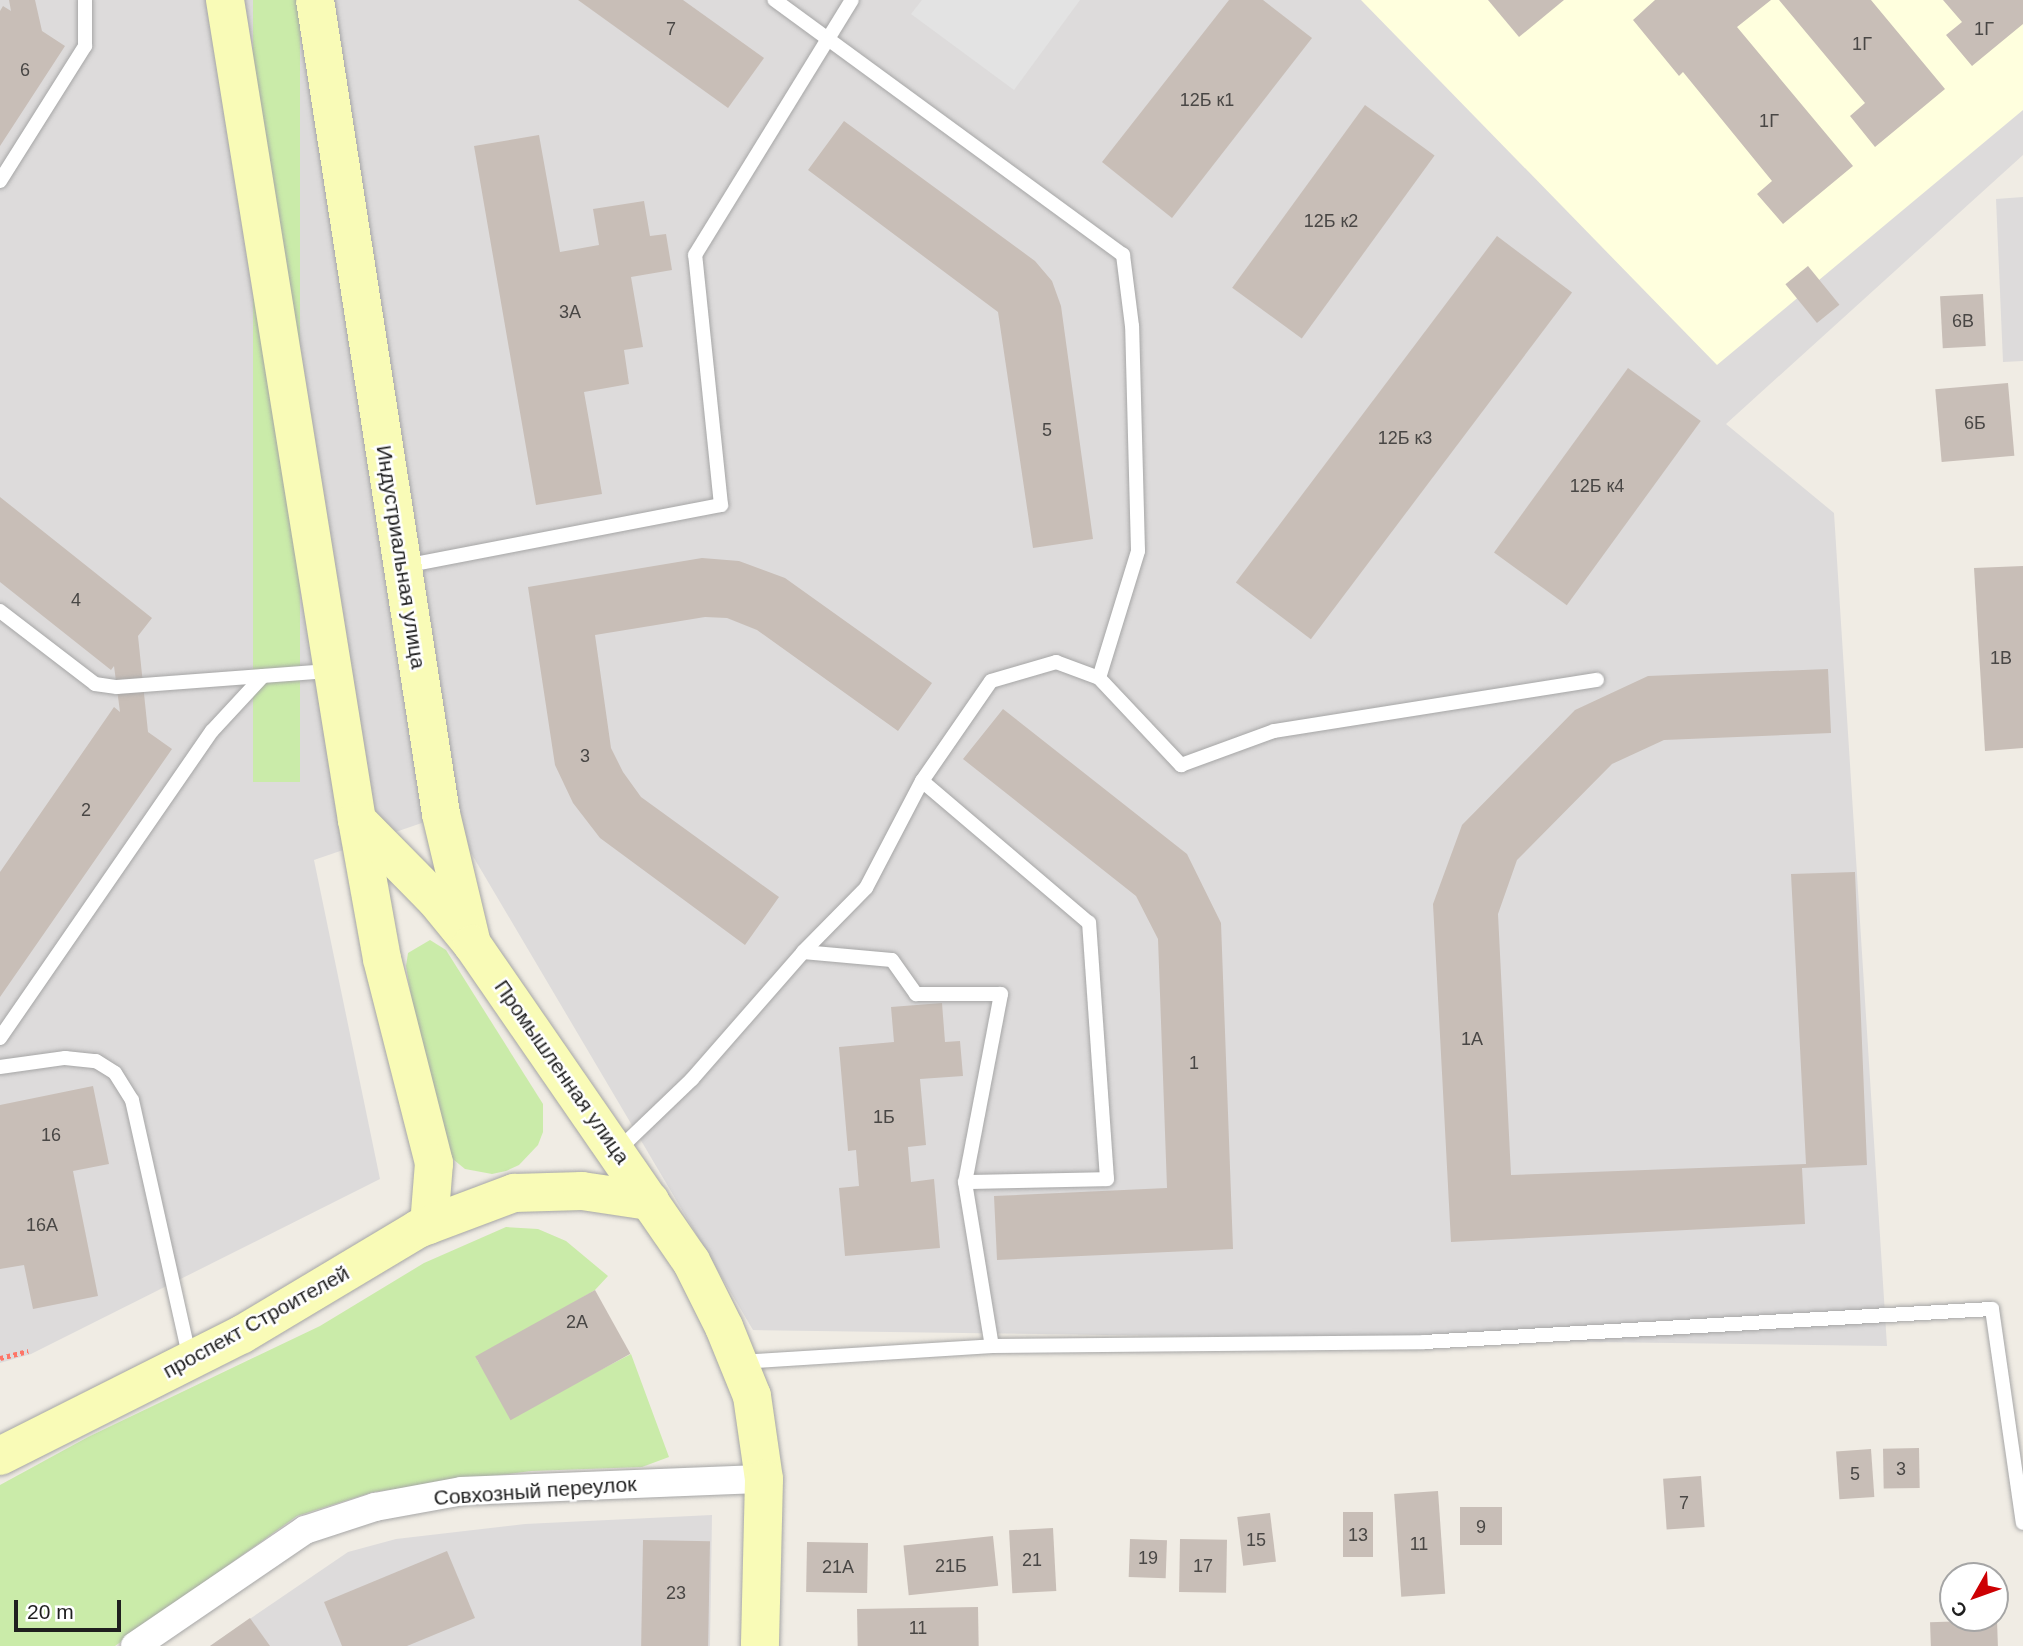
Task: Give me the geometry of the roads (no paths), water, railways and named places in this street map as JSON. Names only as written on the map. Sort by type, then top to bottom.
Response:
[{"type":"main road","points":[[225,0],[382,960],[434,1163],[429,1225]]},
{"type":"main road","name":"Индустриальная улица","points":[[315,0],[441,814],[472,944]]},
{"type":"main road","points":[[357,820],[435,899],[472,944]]},
{"type":"main road","name":"Промышленная улица","points":[[472,944],[619,1152],[691,1261],[752,1396],[764,1479],[760,1646]]},
{"type":"main road","name":"Промышленная улица","points":[[514,1193],[582,1191],[650,1201]]},
{"type":"main road","name":"проспект Строителей","points":[[0,1456],[190,1361],[429,1225],[514,1193]]},
{"type":"street","name":"Совхозный переулок","points":[[135,1646],[305,1530],[375,1507],[463,1491],[764,1479]]},
{"type":"lane","points":[[0,181],[85,46],[85,0]]},
{"type":"lane","points":[[774,0],[1123,255],[1132,326],[1138,551],[1099,678]]},
{"type":"lane","points":[[402,566],[722,505],[695,255],[826,38],[852,0]]},
{"type":"lane","points":[[0,611],[95,684],[117,687],[333,671]]},
{"type":"lane","points":[[619,1152],[607,1161],[692,1079],[803,952],[866,888],[922,781],[991,681],[1056,662],[1099,678],[1181,765],[1274,731],[1597,680]]},
{"type":"lane","points":[[0,1038],[212,732],[263,676]]},
{"type":"lane","points":[[922,781],[1088,923],[1107,1179],[965,1182]]},
{"type":"lane","points":[[803,952],[892,961],[916,994],[1001,994],[965,1182],[992,1346]]},
{"type":"lane","points":[[0,1067],[65,1058],[96,1061],[115,1073],[132,1100],[190,1361]]},
{"type":"lane","points":[[738,1362],[992,1346],[1424,1342],[1992,1309],[2023,1523]]}]
